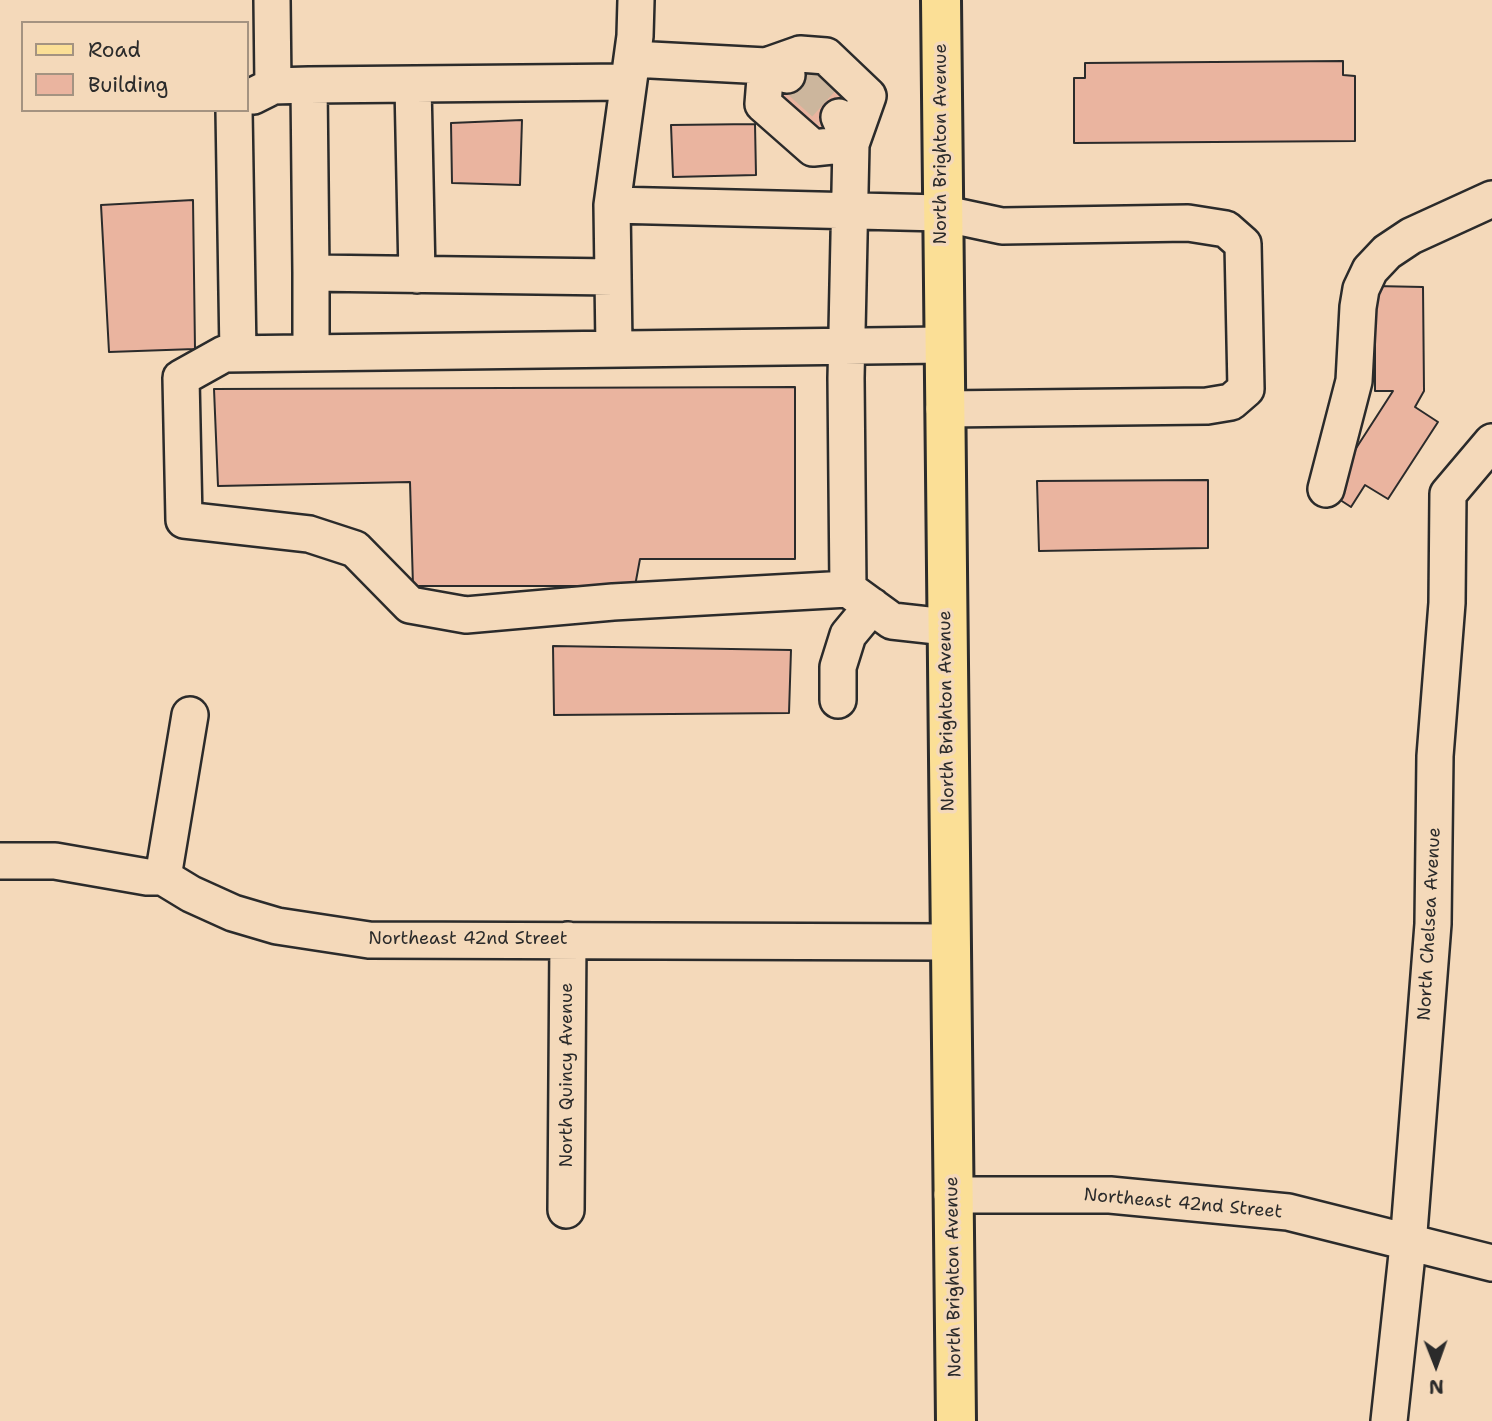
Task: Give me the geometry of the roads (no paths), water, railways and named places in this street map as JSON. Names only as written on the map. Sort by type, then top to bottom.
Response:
[{"type":"main road","name":"North Brighton Avenue","points":[[941,0],[941,213],[956,1421]]},
{"type":"street","points":[[272,0],[260,92],[309,85],[413,85],[630,71],[766,66],[800,54],[826,56],[868,96],[845,131],[813,148],[763,104],[766,66]]},
{"type":"street","points":[[614,347],[612,205],[630,71],[636,0]]},
{"type":"street","points":[[766,66],[798,80]]},
{"type":"street","points":[[309,85],[311,353]]},
{"type":"street","points":[[413,85],[417,275]]},
{"type":"street","points":[[234,112],[238,354]]},
{"type":"street","points":[[838,701],[838,667],[860,597],[848,347],[847,274],[851,211],[845,131]]},
{"type":"street","points":[[1326,489],[1354,382],[1359,298],[1370,270],[1404,241],[1492,199]]},
{"type":"street","points":[[612,205],[941,213],[1002,226],[1188,223],[1226,229],[1243,244],[1246,389],[1231,402],[1207,405],[944,409]]},
{"type":"street","points":[[311,273],[613,277]]},
{"type":"street","points":[[944,345],[614,347],[224,354],[181,378],[184,520],[309,534],[355,549],[410,605],[466,615],[613,602],[860,597],[892,621],[946,627]]},
{"type":"street","name":"North Chelsea Avenue","points":[[1389,1421],[1408,1245],[1433,925],[1435,756],[1447,603],[1448,494],[1492,442]]},
{"type":"street","points":[[163,877],[190,715]]},
{"type":"street","name":"Northeast 42nd Street","points":[[0,861],[55,861],[163,877],[191,894],[233,913],[322,936],[369,940],[949,942]]},
{"type":"street","name":"North Quincy Avenue","points":[[566,1210],[568,940]]},
{"type":"street","name":"Northeast 42nd Street","points":[[953,1195],[1110,1195],[1288,1212],[1408,1245],[1492,1264]]},
{"type":"tunnel","points":[[798,80],[839,117]]}]
